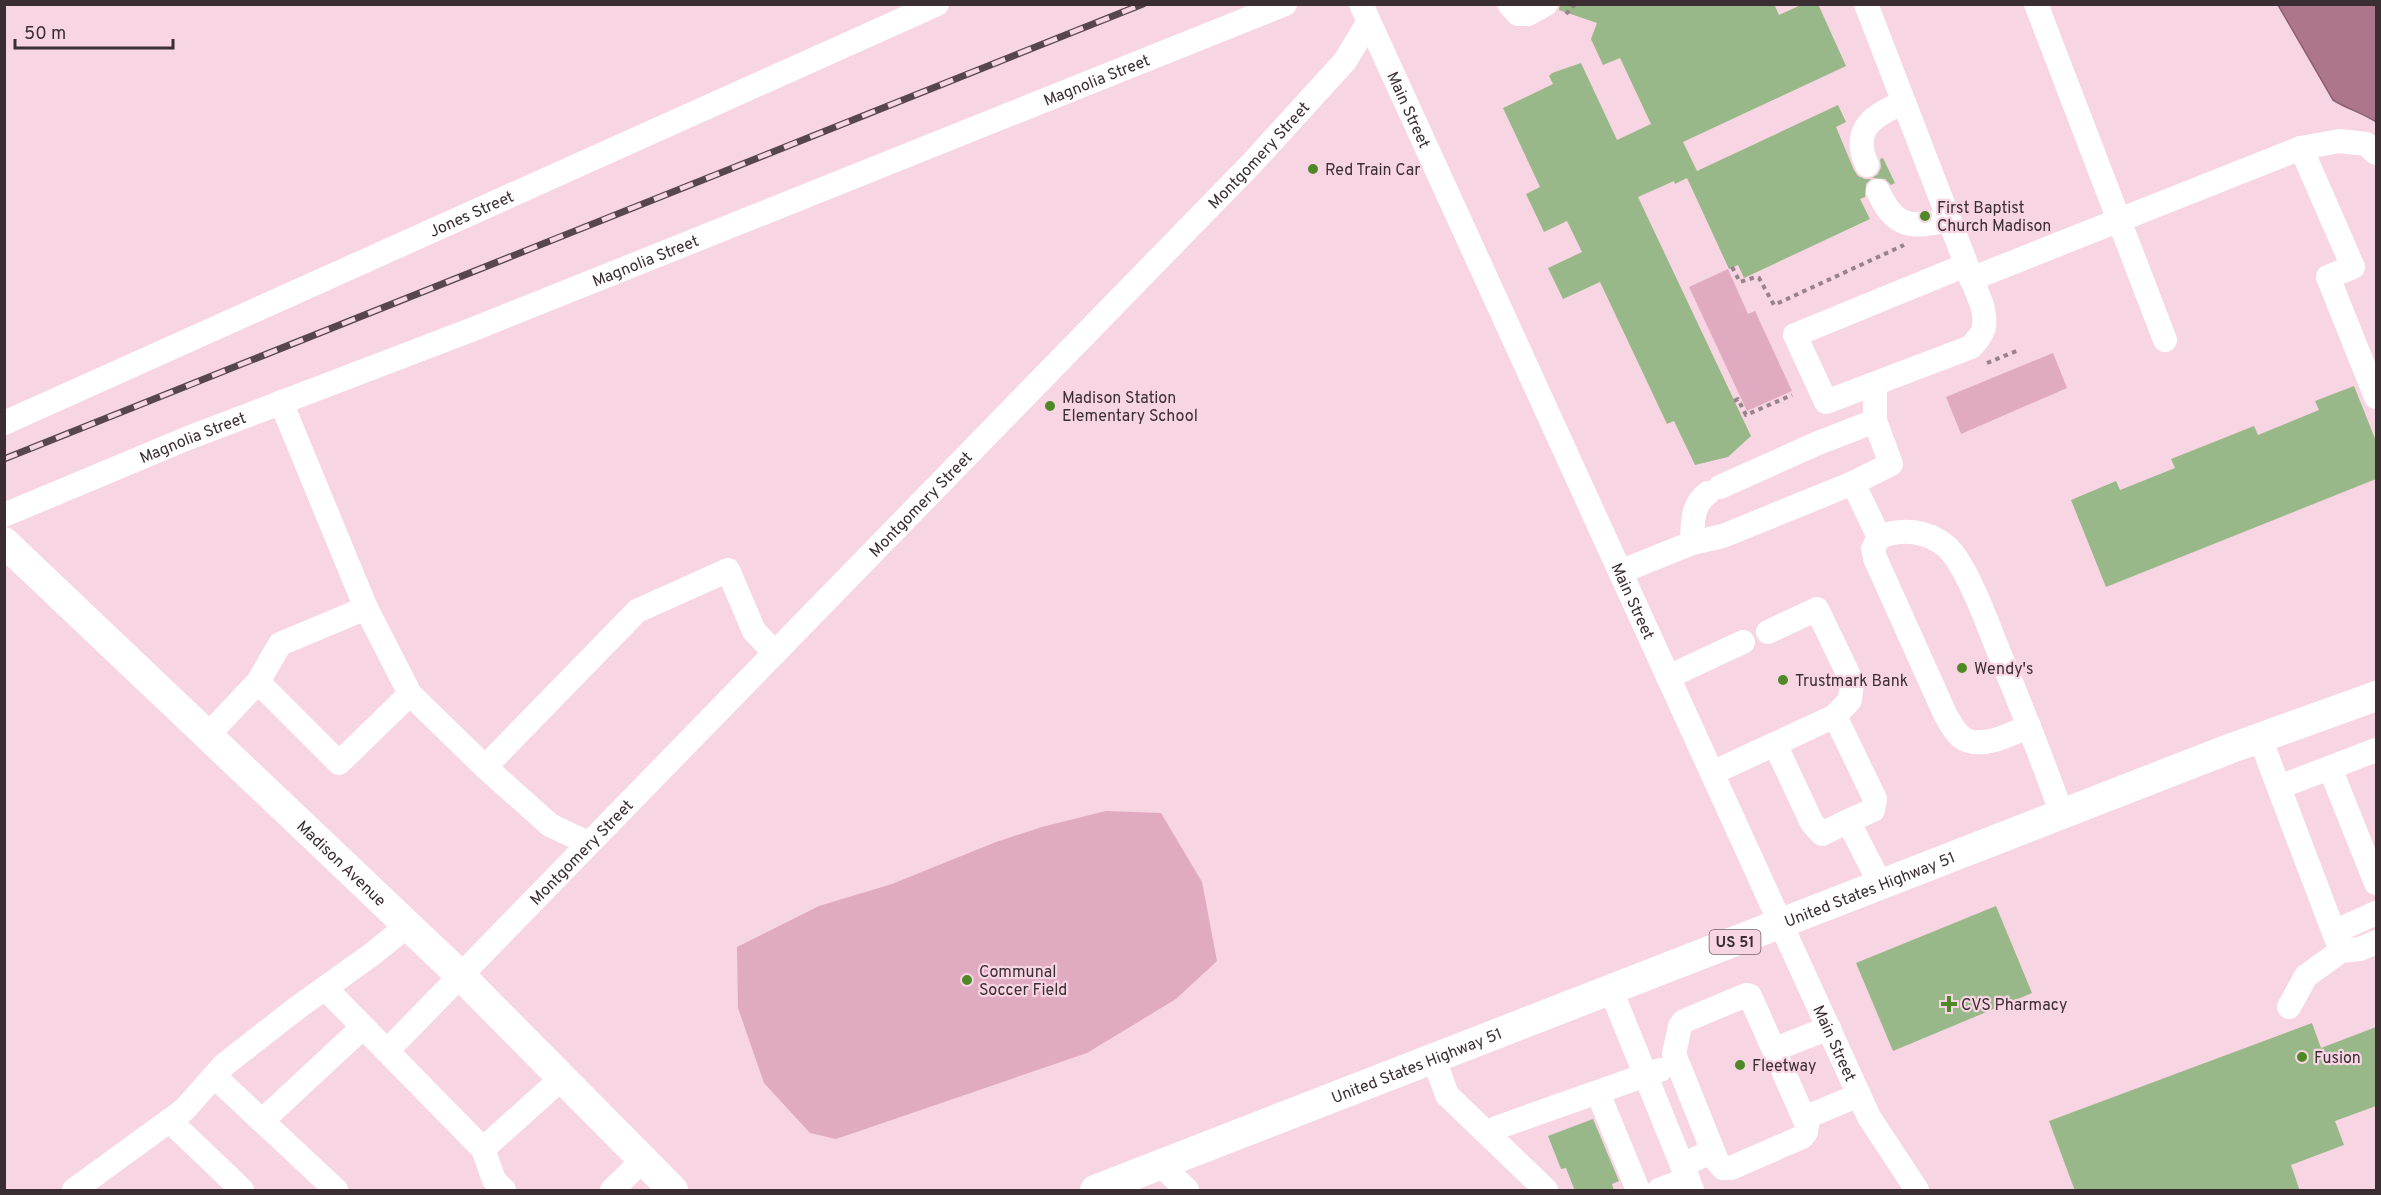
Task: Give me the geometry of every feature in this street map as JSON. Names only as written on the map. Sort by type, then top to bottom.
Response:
[{"type":"main road","name":"Madison Avenue","points":[[4,542],[461,976],[673,1191]]},
{"type":"main road","name":"United States Highway 51","points":[[1095,1191],[2062,814],[2376,696]]},
{"type":"street","name":"Jones Street","points":[[4,423],[937,4]]},
{"type":"street","name":"Magnolia Street","points":[[4,515],[188,438],[471,330],[1285,4]]},
{"type":"street","points":[[1509,4],[1518,14],[1528,14],[1546,4]]},
{"type":"street","points":[[1847,4],[1877,32]]},
{"type":"street","points":[[1866,4],[1969,272],[1986,322],[1981,336],[1971,347],[1826,402],[1795,334],[1969,272],[2120,219],[2301,148],[2340,141],[2366,144],[2376,153]]},
{"type":"street","points":[[2036,4],[2166,340]]},
{"type":"street","name":"Main Street","points":[[1365,14],[1869,1117],[1917,1191]]},
{"type":"street","name":"Montgomery Street","points":[[387,1051],[1253,162],[1345,61],[1365,14]]},
{"type":"street","points":[[1867,165],[1861,137],[1869,121],[1882,111],[1903,102]]},
{"type":"street","points":[[2301,148],[2353,267],[2328,277],[2376,397]]},
{"type":"street","points":[[1878,191],[1886,207],[1896,219],[1912,225],[1949,220]]},
{"type":"street","points":[[1620,573],[1692,543],[1723,536],[1853,483],[1891,464],[1875,421],[1875,384]]},
{"type":"street","points":[[281,402],[366,608],[410,694],[485,767],[550,825],[588,843]]},
{"type":"street","points":[[1692,543],[1694,510],[1700,499],[1714,490],[1818,443],[1875,421]]},
{"type":"street","points":[[1853,483],[1879,537]]},
{"type":"street","points":[[2029,726],[1984,742],[1964,738],[1955,729],[1946,716],[1875,558],[1873,549],[1879,537],[1904,531],[1916,532],[1937,540],[1949,549],[1978,600],[2029,726],[2062,814]]},
{"type":"street","points":[[485,767],[637,611],[728,570],[754,631],[775,653]]},
{"type":"street","points":[[207,736],[258,682],[280,644],[366,608]]},
{"type":"street","points":[[1712,773],[1835,716],[1850,700],[1852,682],[1817,609],[1768,632]]},
{"type":"street","points":[[1668,677],[1743,642]]},
{"type":"street","points":[[258,682],[339,763],[410,694]]},
{"type":"street","points":[[1775,744],[1812,823],[1822,834],[1873,810],[1875,799],[1835,716]]},
{"type":"street","points":[[2260,738],[2337,942]]},
{"type":"street","points":[[2279,787],[2376,750]]},
{"type":"street","points":[[2330,768],[2376,883]]},
{"type":"street","points":[[1848,821],[1881,885]]},
{"type":"street","points":[[2289,1007],[2306,976],[2337,942],[2376,913]]},
{"type":"street","points":[[74,1191],[184,1110],[224,1065],[371,956],[407,926]]},
{"type":"street","points":[[2337,942],[2360,949],[2376,942]]},
{"type":"street","points":[[325,988],[483,1149],[494,1180],[504,1191]]},
{"type":"street","points":[[1611,990],[1687,1178]]},
{"type":"street","points":[[1746,995],[1754,1000],[1775,1049],[1807,1125],[1806,1132],[1802,1137],[1731,1168],[1723,1168],[1717,1161],[1674,1054],[1680,1026],[1684,1021],[1746,995]]},
{"type":"street","points":[[262,1121],[363,1027]]},
{"type":"street","points":[[1775,1049],[1829,1028]]},
{"type":"street","points":[[1434,1059],[1447,1095],[1546,1191]]},
{"type":"street","points":[[1490,1135],[1496,1128],[1678,1063]]},
{"type":"street","points":[[214,1076],[336,1191]]},
{"type":"street","points":[[483,1149],[562,1077]]},
{"type":"street","points":[[1598,1093],[1638,1191]]},
{"type":"street","points":[[1804,1118],[1859,1095]]},
{"type":"street","points":[[170,1121],[242,1191]]},
{"type":"street","points":[[1659,1191],[1687,1178],[1713,1150]]},
{"type":"street","points":[[612,1191],[643,1160]]},
{"type":"street","points":[[1161,1165],[1186,1191]]},
{"type":"path","points":[[1732,267],[1740,282],[1760,278],[1774,305],[1907,243]]},
{"type":"path","points":[[1734,401],[1738,399],[1746,416],[1792,395]]},
{"type":"shaded area","points":[[2278,5],[2376,5],[2376,122],[2333,100]]},
{"type":"shaded area","points":[[1728,269],[1748,314],[1755,311],[1792,391],[1747,411],[1689,287]]},
{"type":"shaded area","points":[[2053,353],[2067,388],[1961,434],[1946,397]]},
{"type":"shaded area","name":"Communal Soccer Field","points":[[1106,811],[1161,813],[1202,882],[1217,961],[1176,999],[1087,1053],[836,1139],[810,1133],[764,1083],[738,1008],[737,947],[819,906],[892,884],[996,842],[1042,827]]},
{"type":"building","points":[[1560,4],[1774,4],[1779,15],[1803,4],[1818,4],[1846,66],[1683,142],[1697,171],[1838,105],[1846,122],[1836,127],[1854,170],[1858,176],[1871,179],[1866,184],[1865,197],[1860,199],[1870,219],[1744,278],[1738,265],[1729,269],[1687,178],[1675,184],[1674,181],[1638,197],[1751,436],[1728,457],[1695,465],[1674,421],[1667,424],[1600,282],[1563,299],[1548,268],[1582,252],[1567,221],[1544,232],[1526,194],[1540,187],[1503,108],[1553,84],[1549,76],[1552,73],[1581,63],[1617,140],[1651,124],[1620,58],[1603,65],[1591,39],[1597,23],[1559,10]]},
{"type":"building","points":[[1883,158],[1895,183],[1891,185],[1885,179],[1872,178],[1878,174],[1881,167],[1880,159]]},
{"type":"building","points":[[2354,386],[2376,441],[2376,479],[2106,587],[2071,500],[2116,481],[2120,490],[2175,468],[2171,459],[2254,426],[2258,435],[2319,410],[2315,401]]},
{"type":"building","name":"CVS Pharmacy","points":[[1996,906],[2032,993],[1893,1051],[1856,963]]},
{"type":"building","points":[[2312,1023],[2321,1048],[2376,1027],[2376,1106],[2335,1121],[2344,1145],[2291,1165],[2300,1191],[2075,1191],[2049,1121]]},
{"type":"building","points":[[1593,1119],[1619,1181],[1612,1184],[1614,1191],[1575,1191],[1566,1168],[1561,1169],[1548,1136]]},
{"type":"railway","points":[[4,459],[1143,4]]},
{"type":"place","name":"Red Train Car","points":[[1313,169]]},
{"type":"place","name":"First Baptist Church Madison","points":[[1925,216]]},
{"type":"place","name":"Madison Station Elementary School","points":[[1050,406]]},
{"type":"place","name":"Wendy's","points":[[1962,668]]},
{"type":"place","name":"Trustmark Bank","points":[[1783,680]]},
{"type":"place","name":"Communal Soccer Field","points":[[967,980]]},
{"type":"place","name":"CVS Pharmacy","points":[[1949,1004]]},
{"type":"place","name":"Fusion","points":[[2302,1057]]},
{"type":"place","name":"Fleetway","points":[[1740,1065]]}]
